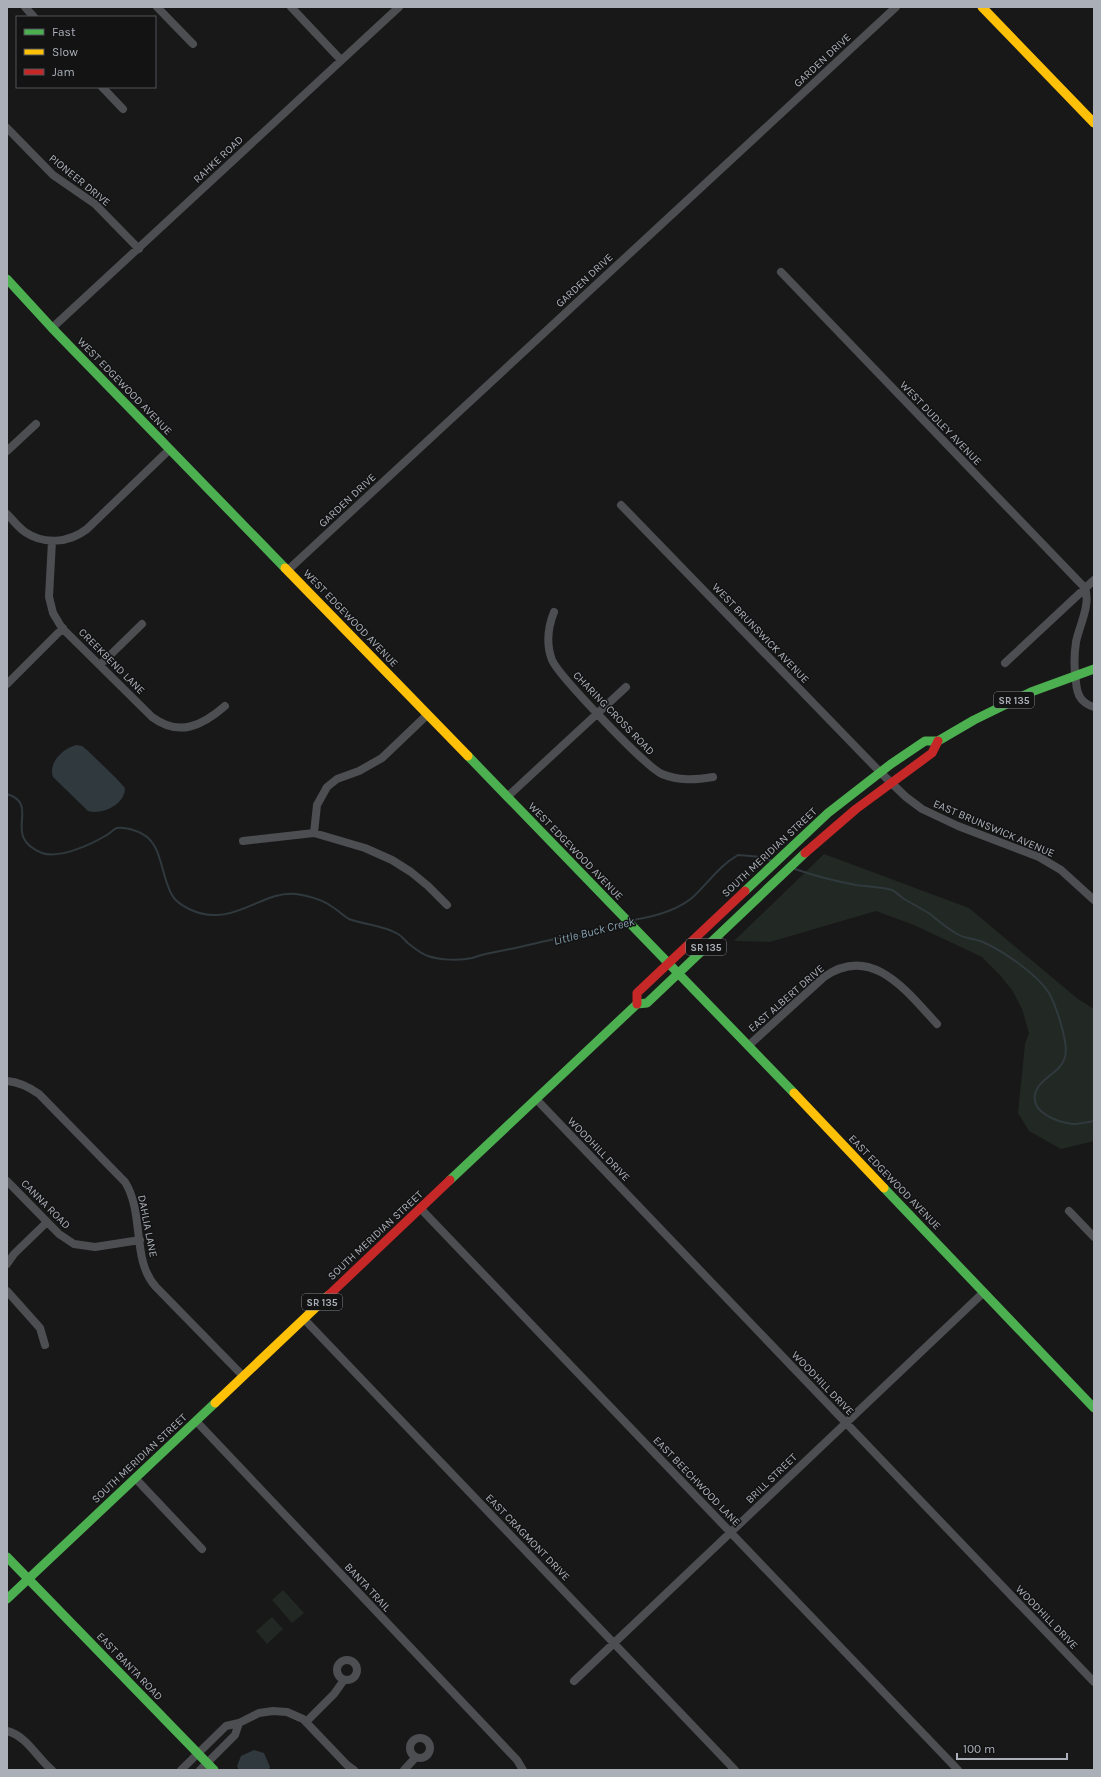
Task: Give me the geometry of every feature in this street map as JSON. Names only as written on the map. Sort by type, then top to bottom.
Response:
[{"type":"main road","points":[[982,7],[1094,123]]},
{"type":"main road","name":"WEST EDGEWOOD AVENUE","points":[[7,279],[52,328],[678,973]]},
{"type":"main road","name":"SOUTH MERIDIAN STREET","points":[[7,1599],[636,1004],[647,1003],[810,848],[853,810],[885,777],[925,741],[938,741],[974,720],[1031,692],[1094,669]]},
{"type":"main road","name":"SOUTH MERIDIAN STREET","points":[[636,1004],[637,994],[668,963],[794,844],[842,801],[932,753],[938,741]]},
{"type":"main road","name":"EAST EDGEWOOD AVENUE","points":[[678,973],[1094,1408]]},
{"type":"main road","name":"EAST BANTA ROAD","points":[[7,1557],[211,1767]]},
{"type":"street","points":[[25,7],[33,16]]},
{"type":"street","points":[[157,7],[193,44]]},
{"type":"street","points":[[290,7],[342,60]]},
{"type":"street","name":"RAHKE ROAD","points":[[52,328],[399,7]]},
{"type":"street","name":"GARDEN DRIVE","points":[[288,570],[896,7]]},
{"type":"street","points":[[103,88],[123,109]]},
{"type":"street","name":"PIONEER DRIVE","points":[[7,128],[53,175],[95,204],[138,248]]},
{"type":"street","name":"WEST DUDLEY AVENUE","points":[[781,272],[1085,588]]},
{"type":"street","points":[[7,451],[36,424]]},
{"type":"street","points":[[7,514],[26,533],[38,539],[52,541],[69,539],[85,531],[170,449]]},
{"type":"street","name":"WEST BRUNSWICK AVENUE","points":[[621,505],[885,777]]},
{"type":"street","name":"CREEKBEND LANE","points":[[52,541],[49,597],[55,618],[63,628],[152,717],[164,724],[177,728],[198,725],[210,719],[225,706]]},
{"type":"street","points":[[1005,663],[1094,580]]},
{"type":"street","points":[[1085,588],[1087,602],[1075,649],[1075,676],[1079,697],[1086,704],[1094,707]]},
{"type":"street","name":"CHARING CROSS ROAD","points":[[554,612],[548,634],[552,658],[560,673],[646,762],[659,772],[672,778],[682,780],[695,780],[713,777]]},
{"type":"street","points":[[100,665],[142,624]]},
{"type":"street","points":[[7,684],[63,628]]},
{"type":"street","points":[[507,797],[626,687]]},
{"type":"street","points":[[314,833],[317,805],[327,787],[337,779],[359,771],[382,758],[427,715]]},
{"type":"street","name":"EAST BRUNSWICK AVENUE","points":[[885,777],[914,803],[938,817],[1039,857],[1064,873],[1094,900]]},
{"type":"street","points":[[243,841],[314,833],[365,848],[392,860],[421,880],[447,905]]},
{"type":"street","name":"EAST ALBERT DRIVE","points":[[748,1046],[824,977],[835,970],[852,966],[869,967],[891,976],[937,1024]]},
{"type":"street","name":"DAHLIA LANE","points":[[7,1081],[24,1086],[39,1094],[125,1182],[133,1198],[144,1266],[150,1280],[244,1376]]},
{"type":"street","name":"WOODHILL DRIVE","points":[[536,1099],[1094,1682]]},
{"type":"street","name":"CANNA ROAD","points":[[7,1181],[64,1239],[81,1246],[95,1246],[140,1240]]},
{"type":"street","name":"EAST BEECHWOOD LANE","points":[[420,1208],[958,1770]]},
{"type":"street","points":[[1069,1211],[1094,1237]]},
{"type":"street","points":[[7,1264],[14,1254],[47,1222]]},
{"type":"street","points":[[7,1291],[40,1328],[45,1345]]},
{"type":"street","name":"BRILL STREET","points":[[574,1681],[984,1292]]},
{"type":"street","name":"EAST CRAGMONT DRIVE","points":[[304,1319],[735,1770]]},
{"type":"street","name":"BANTA TRAIL","points":[[196,1421],[517,1760],[523,1770]]},
{"type":"street","points":[[135,1478],[202,1549]]},
{"type":"street","points":[[306,1722],[334,1694],[344,1680]]},
{"type":"street","points":[[181,1770],[226,1726],[239,1723],[256,1714],[273,1711],[290,1713],[306,1722],[347,1765],[354,1770]]},
{"type":"street","points":[[200,1770],[211,1767],[235,1735],[239,1723]]},
{"type":"street","points":[[7,1731],[12,1732],[26,1743],[42,1767],[52,1770]]},
{"type":"street","points":[[404,1770],[416,1757]]},
{"type":"shaded area","points":[[76,745],[82,746],[87,750],[125,788],[124,794],[117,804],[106,810],[94,812],[88,811],[53,777],[52,771],[55,761],[62,753]]},
{"type":"shaded area","points":[[824,854],[969,908],[1078,999],[1094,1009],[1094,1141],[1061,1149],[1029,1131],[1018,1113],[1025,1044],[1029,1033],[1022,1009],[1012,990],[1000,975],[982,957],[914,925],[876,911],[770,942],[734,941]]},
{"type":"shaded area","points":[[283,1590],[304,1613],[292,1623],[272,1600]]},
{"type":"shaded area","points":[[272,1617],[283,1629],[267,1644],[256,1631]]},
{"type":"shaded area","points":[[254,1750],[264,1753],[270,1767],[269,1770],[239,1770],[237,1766],[241,1756]]},
{"type":"waterway","name":"Little Buck Creek","points":[[7,794],[17,799],[21,805],[22,830],[24,838],[30,846],[42,853],[65,853],[99,840],[117,828],[129,829],[145,835],[156,849],[173,897],[187,908],[205,914],[219,915],[233,912],[283,894],[296,894],[323,901],[349,919],[392,931],[400,935],[411,946],[426,955],[456,960],[472,958],[559,938],[581,936],[623,922]]},
{"type":"waterway","name":"Little Buck Creek","points":[[633,920],[664,912],[687,902],[714,874],[738,855],[762,857],[772,861]]},
{"type":"waterway","name":"Little Buck Creek","points":[[795,869],[840,882],[892,890],[904,899],[930,914],[957,934],[991,946],[1010,957],[1028,971],[1044,986],[1052,999],[1064,1034],[1066,1051],[1063,1062],[1042,1082],[1036,1091],[1036,1105],[1046,1115],[1066,1123],[1073,1124],[1094,1121]]},
{"type":"traffic: fast","points":[[7,279],[52,328],[285,568]]},
{"type":"traffic: fast","points":[[745,891],[828,813],[891,764],[925,741],[938,741],[974,720],[1031,692],[1094,669]]},
{"type":"traffic: fast","points":[[468,756],[794,1093]]},
{"type":"traffic: fast","points":[[450,1180],[637,1004],[647,1003],[805,853]]},
{"type":"traffic: fast","points":[[884,1188],[1094,1408]]},
{"type":"traffic: fast","points":[[7,1599],[215,1403]]},
{"type":"traffic: fast","points":[[7,1557],[214,1770]]},
{"type":"traffic: slow","points":[[982,7],[1094,123]]},
{"type":"traffic: slow","points":[[285,568],[468,756]]},
{"type":"traffic: slow","points":[[794,1093],[884,1188]]},
{"type":"traffic: slow","points":[[215,1403],[329,1295]]},
{"type":"traffic: jam","points":[[805,853],[856,809],[932,753],[938,741]]},
{"type":"traffic: jam","points":[[637,1004],[637,993],[745,891]]},
{"type":"traffic: jam","points":[[329,1295],[450,1180]]}]
